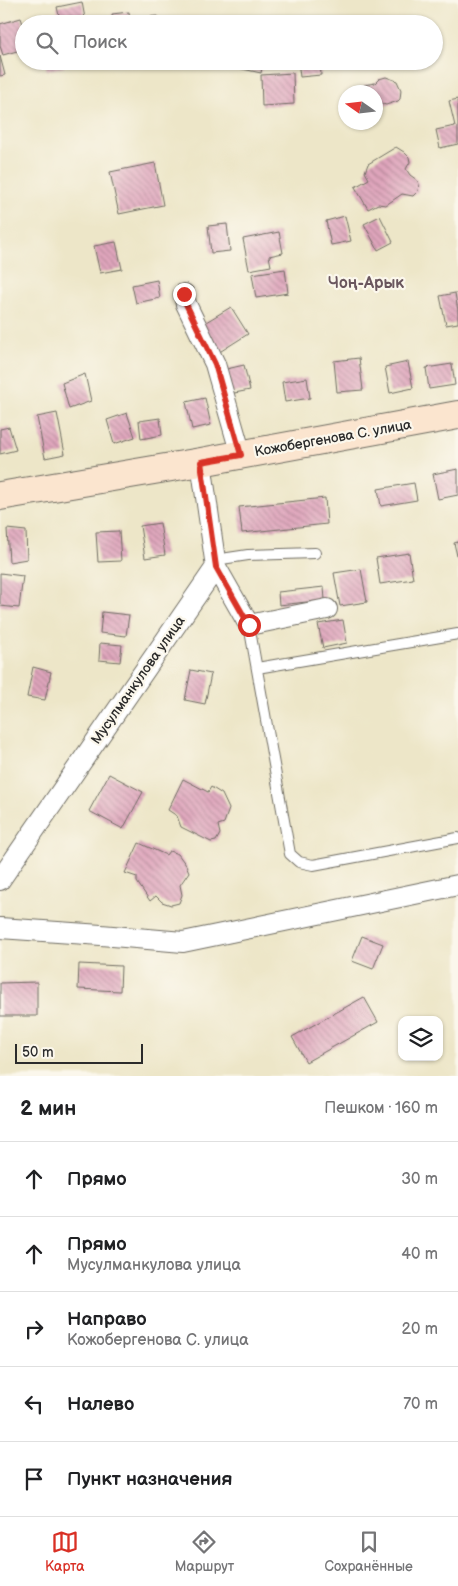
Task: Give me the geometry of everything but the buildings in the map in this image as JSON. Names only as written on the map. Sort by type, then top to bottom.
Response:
[{"type":"main road","name":"Кожобергенова С. улица","points":[[0,496],[241,455],[458,415]]},
{"type":"street","points":[[184,294],[186,304],[215,364],[241,455]]},
{"type":"street","points":[[201,462],[215,564],[249,625],[327,610]]},
{"type":"street","name":"Мусулманкулова улица","points":[[0,880],[215,564]]},
{"type":"street","points":[[0,928],[183,942],[458,885]]},
{"type":"lane","points":[[215,564],[248,556],[315,553]]},
{"type":"lane","points":[[249,625],[290,854],[299,862],[313,865],[458,838]]},
{"type":"lane","points":[[257,668],[458,634]]},
{"type":"district","name":"Чоң-Арык","points":[[366,283]]},
{"type":"route","points":[[184,294],[186,304],[215,364],[241,455],[201,462],[216,567],[249,625]]}]
